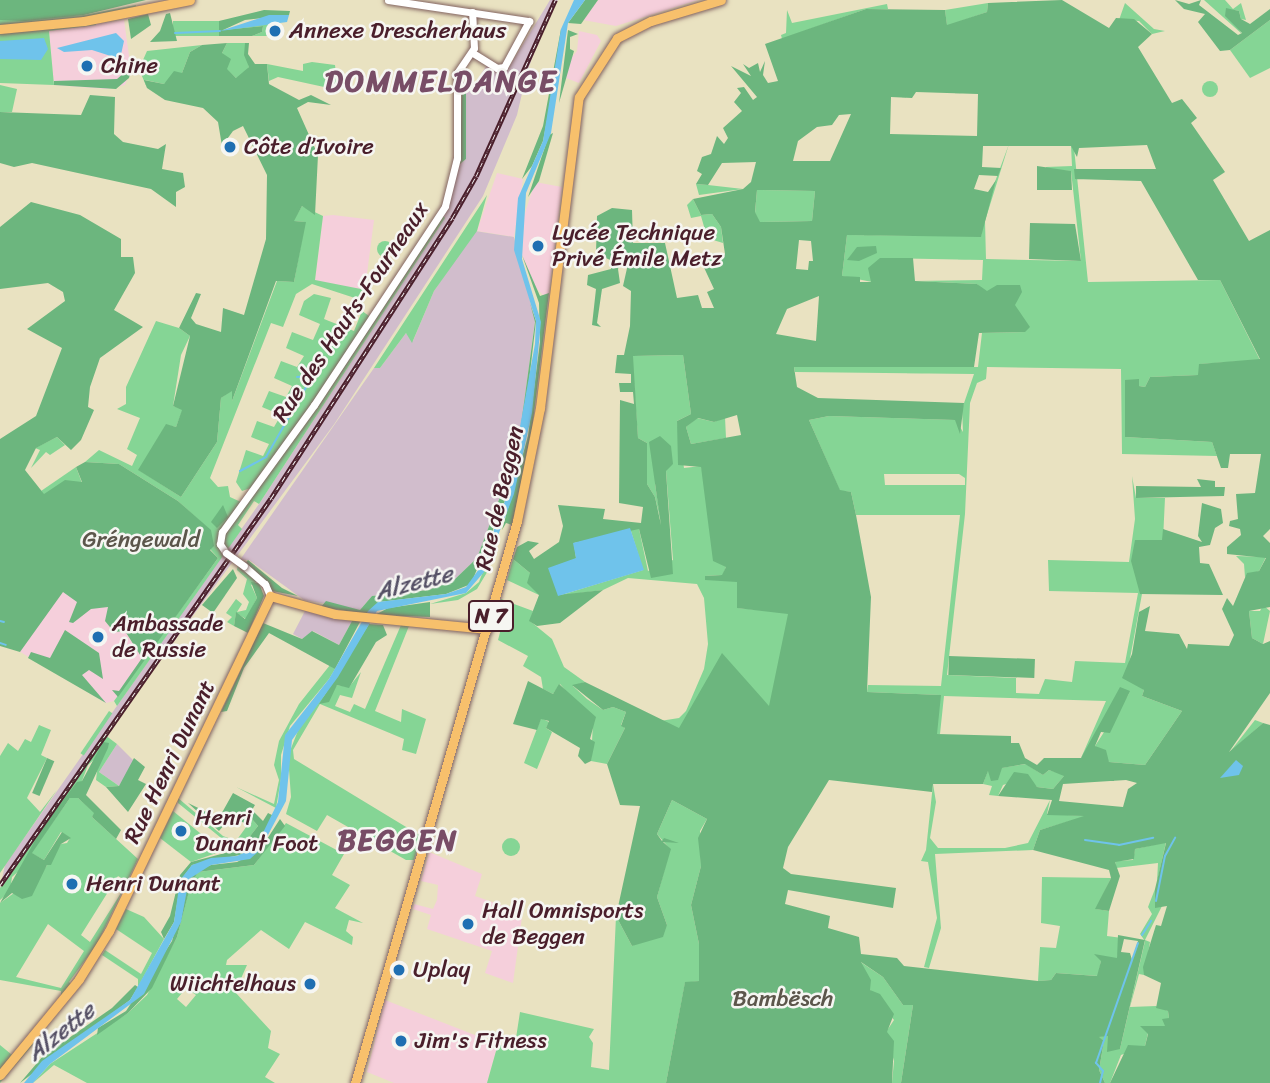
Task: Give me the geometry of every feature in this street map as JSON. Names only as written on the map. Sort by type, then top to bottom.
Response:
[{"type":"main road","points":[[0,29],[95,20],[190,0]]},
{"type":"main road","name":"Rue de Beggen","points":[[355,1083],[487,629],[535,438],[576,109],[606,49],[621,35],[651,21],[722,0]]},
{"type":"main road","points":[[270,596],[356,616],[487,629]]},
{"type":"main road","name":"Rue Henri Dunant","points":[[0,1075],[74,986],[109,931],[270,596]]},
{"type":"street","points":[[388,0],[529,21],[504,67],[497,68],[473,52]]},
{"type":"street","name":"Rue des Hauts-Fourneaux","points":[[270,596],[260,578],[226,553],[220,544],[222,532],[314,405],[442,215],[457,159],[457,73],[473,52],[472,12]]},
{"type":"shaded area","points":[[550,0],[558,0],[548,16],[527,72],[517,115],[483,196],[335,423],[105,735],[0,888],[5,865],[259,504],[441,224],[460,164],[466,159],[462,81],[473,86],[487,65],[506,72]]},
{"type":"shaded area","points":[[598,0],[698,0],[616,26],[583,20]]},
{"type":"shaded area","points":[[124,20],[131,70],[125,85],[107,89],[54,85],[49,31]]},
{"type":"shaded area","points":[[579,31],[597,35],[601,41],[579,83],[566,78],[568,62],[577,51]]},
{"type":"shaded area","name":"Lycée Technique Privé Émile Metz","points":[[497,173],[523,179],[514,237],[477,231]]},
{"type":"shaded area","name":"Lycée Technique Privé Émile Metz","points":[[535,182],[562,187],[549,293],[544,296],[534,286],[522,255],[524,216]]},
{"type":"shaded area","points":[[323,216],[374,220],[365,289],[360,292],[315,281]]},
{"type":"shaded area","points":[[475,231],[514,237],[535,321],[520,433],[512,439],[503,489],[477,558],[453,581],[428,590],[372,596],[360,610],[304,600],[249,560],[240,560],[374,368],[380,368],[406,333],[413,341],[434,291]]},
{"type":"shaded area","points":[[78,560],[155,650],[114,701],[106,703],[17,650]]},
{"type":"shaded area","points":[[305,611],[352,621],[339,645],[313,631],[302,639],[293,634]]},
{"type":"shaded area","points":[[117,744],[135,762],[119,786],[99,772]]},
{"type":"shaded area","points":[[429,852],[482,874],[475,896],[518,911],[522,917],[513,983],[485,973],[492,951],[427,929],[431,915],[413,909],[414,904],[433,909],[437,900],[438,885],[421,881]]},
{"type":"shaded area","points":[[385,1000],[498,1044],[487,1083],[394,1083],[367,1072]]},
{"type":"green space","points":[[0,0],[146,0],[84,15],[25,21],[0,20]]},
{"type":"green space","points":[[585,0],[598,0],[581,24],[568,23]]},
{"type":"green space","name":"Bambësch","points":[[1062,0],[1109,28],[1116,18],[1134,19],[1152,34],[1138,47],[1172,103],[1182,99],[1197,118],[1191,123],[1225,172],[1213,180],[1249,241],[1270,230],[1270,529],[1263,536],[1270,543],[1270,607],[1249,611],[1252,638],[1263,644],[1270,641],[1270,693],[1229,752],[1263,723],[1270,725],[1270,1083],[1110,1083],[1128,1045],[1145,1046],[1148,1034],[1140,1026],[1165,1026],[1162,1019],[1169,1018],[1168,1011],[1156,1008],[1161,983],[1144,975],[1143,967],[1156,925],[1161,926],[1167,906],[1155,908],[1155,889],[1166,843],[1135,849],[1134,859],[1115,862],[1120,876],[1109,911],[1095,909],[1111,878],[1109,870],[1033,850],[1040,830],[1084,816],[1047,815],[1052,800],[998,796],[1014,772],[1028,774],[1037,787],[1053,789],[1064,776],[1049,770],[1043,775],[1025,764],[1002,768],[998,780],[991,781],[988,771],[983,784],[933,784],[932,792],[829,780],[788,847],[783,868],[791,874],[896,888],[893,908],[788,890],[785,904],[830,916],[828,928],[859,937],[861,954],[897,958],[904,966],[1038,981],[1051,980],[1056,973],[1097,976],[1101,961],[1094,954],[1117,958],[1118,935],[1145,940],[1120,1049],[1107,1052],[1108,1036],[1099,1037],[1104,1041],[1099,1070],[1105,1083],[901,1083],[913,1005],[903,1005],[883,977],[861,962],[871,980],[870,990],[880,994],[894,1014],[887,1032],[894,1041],[892,1083],[666,1083],[685,982],[699,981],[699,944],[691,905],[701,866],[698,838],[707,819],[672,800],[657,834],[662,841],[664,838],[679,843],[663,842],[671,849],[657,897],[667,925],[663,937],[632,946],[616,916],[640,806],[620,805],[607,764],[625,728],[621,726],[626,712],[613,707],[603,710],[572,685],[585,682],[679,728],[722,653],[769,706],[788,614],[737,608],[737,582],[705,580],[705,576],[722,575],[726,567],[713,561],[701,467],[678,465],[677,421],[691,414],[683,355],[633,356],[638,438],[647,443],[647,484],[655,497],[661,525],[649,442],[660,436],[671,446],[673,464],[666,471],[673,574],[651,578],[639,529],[574,543],[576,558],[558,595],[603,590],[560,623],[537,626],[529,621],[539,595],[527,583],[530,573],[513,559],[517,547],[528,541],[539,543],[529,551],[534,559],[559,542],[563,526],[558,505],[605,509],[603,519],[641,523],[643,507],[619,503],[620,400],[634,404],[633,392],[620,392],[619,383],[631,383],[631,374],[615,373],[617,355],[624,355],[630,326],[631,291],[623,286],[630,255],[623,255],[618,269],[620,283],[602,289],[597,323],[601,327],[592,325],[596,289],[587,285],[588,275],[611,269],[612,261],[596,253],[597,216],[612,208],[632,210],[633,243],[665,243],[677,298],[698,295],[702,308],[714,308],[707,292],[714,289],[700,259],[711,257],[711,253],[725,254],[721,227],[712,214],[701,215],[693,199],[743,189],[751,182],[756,162],[722,163],[708,185],[696,184],[702,174],[697,171],[702,157],[711,154],[717,136],[724,144],[728,138],[723,128],[742,111],[734,102],[741,93],[737,88],[744,87],[753,100],[757,97],[731,66],[751,76],[743,64],[749,68],[758,63],[760,72],[765,61],[763,75],[768,83],[778,81],[765,44],[866,9],[945,10],[947,25],[987,12],[988,3]],"holes":[[[916,92],[978,94],[977,136],[890,134],[891,97],[912,98]],[[851,114],[830,161],[793,161],[798,141],[817,127],[832,125],[839,115]],[[1147,145],[1156,169],[1074,169],[1075,179],[1141,181],[1198,280],[1220,280],[1260,359],[1199,364],[1198,375],[1150,377],[1145,387],[1139,386],[1139,379],[1125,380],[1125,437],[1212,442],[1221,468],[1228,468],[1230,454],[1261,454],[1255,493],[1236,494],[1238,519],[1230,521],[1229,526],[1240,529],[1241,535],[1227,547],[1227,554],[1266,558],[1259,571],[1247,573],[1233,606],[1227,598],[1222,609],[1234,635],[1229,646],[1188,644],[1187,649],[1179,634],[1145,631],[1150,606],[1139,612],[1132,654],[1122,678],[1144,690],[1142,696],[1182,711],[1145,765],[1109,762],[1106,750],[1095,746],[1101,732],[1110,733],[1130,691],[1120,687],[1081,758],[1044,758],[1037,765],[1025,758],[1019,743],[1011,743],[1011,736],[937,734],[941,695],[867,692],[871,597],[856,515],[851,492],[840,490],[809,420],[829,416],[955,420],[960,434],[964,403],[818,398],[797,387],[794,367],[974,367],[979,333],[1025,332],[1030,327],[1015,305],[1022,292],[1020,285],[997,285],[987,291],[977,284],[915,281],[913,258],[880,258],[868,268],[871,282],[860,282],[860,277],[842,276],[847,235],[981,237],[996,180],[988,192],[974,189],[979,175],[998,176],[1001,168],[982,167],[983,146],[1071,146],[1077,157],[1079,148]],[[757,190],[815,191],[812,221],[760,222],[755,212]],[[799,240],[811,241],[813,261],[809,261],[808,270],[796,269]],[[819,296],[816,341],[776,334],[787,309]],[[737,415],[741,435],[691,444],[686,427],[698,418],[714,422]],[[1126,780],[1137,783],[1128,789],[1123,807],[1059,801],[1063,784]],[[1124,939],[1138,941],[1132,960],[1130,953],[1121,952]]]},
{"type":"green space","points":[[1175,0],[1189,4],[1201,0],[1199,5],[1238,35],[1242,33],[1225,16],[1226,8],[1239,11],[1241,19],[1250,24],[1270,9],[1270,20],[1230,50],[1220,51],[1198,22],[1205,14],[1184,9]]},
{"type":"green space","points":[[1204,0],[1225,0],[1233,9],[1241,3],[1246,20],[1241,19],[1239,11],[1226,9],[1242,34]]},
{"type":"green space","points":[[988,3],[987,12],[947,26],[945,10]]},
{"type":"green space","points":[[1125,3],[1154,29],[1165,31],[1152,34],[1139,21],[1119,20]]},
{"type":"green space","points":[[887,4],[888,9],[866,9],[782,39],[781,35],[786,33],[787,10],[792,23]]},
{"type":"green space","points":[[136,5],[136,11],[95,20],[96,25],[49,31],[54,85],[0,83],[0,20],[84,15]]},
{"type":"green space","points":[[264,10],[290,11],[289,15],[245,20],[223,30],[263,26],[262,32],[252,36],[219,36],[219,21]]},
{"type":"green space","points":[[170,13],[177,41],[150,42],[160,31],[166,14]]},
{"type":"green space","points":[[148,14],[151,25],[131,39],[128,19]]},
{"type":"green space","points":[[1270,20],[1270,68],[1250,78],[1230,50]]},
{"type":"green space","points":[[173,21],[219,21],[219,36],[173,36]]},
{"type":"green space","points":[[276,21],[268,25],[270,36],[252,36],[262,32],[263,26],[225,30]]},
{"type":"green space","points":[[561,29],[561,48],[543,141],[532,166],[522,179],[543,126]]},
{"type":"green space","points":[[568,30],[578,34],[570,37],[570,49],[574,51],[559,103]]},
{"type":"green space","points":[[227,43],[245,43],[249,67],[242,77],[236,78],[226,69],[222,53]]},
{"type":"green space","points":[[227,43],[222,53],[231,59],[227,69],[236,78],[249,67],[244,55],[245,43],[249,43],[248,54],[255,64],[267,64],[269,84],[299,100],[311,95],[331,105],[308,102],[297,108],[318,155],[315,215],[302,206],[294,221],[306,222],[294,282],[276,281],[232,401],[232,391],[221,398],[217,442],[181,497],[138,470],[166,424],[176,427],[182,410],[173,406],[190,336],[179,328],[196,293],[201,294],[191,318],[196,324],[221,332],[223,308],[244,315],[266,239],[267,175],[243,126],[233,131],[222,146],[218,122],[203,108],[165,100],[147,88],[144,80],[164,84],[174,71],[182,73],[190,52],[202,45]]},
{"type":"green space","points":[[202,45],[190,52],[182,73],[164,84],[145,80],[147,88],[139,69],[147,51]]},
{"type":"green space","points":[[312,62],[335,65],[338,90],[278,77],[269,81],[267,64],[303,71],[303,64]]},
{"type":"green space","points":[[124,73],[130,74],[129,78],[116,89],[54,85],[54,81],[117,79]]},
{"type":"green space","points":[[1207,81],[1213,81],[1218,89],[1216,95],[1207,97],[1202,92],[1202,86]]},
{"type":"green space","points":[[0,85],[17,89],[12,112],[0,112]]},
{"type":"green space","points":[[462,85],[466,87],[466,159],[460,164]]},
{"type":"green space","points":[[90,95],[115,97],[114,134],[123,142],[158,149],[166,144],[162,169],[183,173],[185,187],[176,192],[176,207],[151,189],[32,163],[14,167],[0,163],[0,112],[81,115]]},
{"type":"green space","points":[[553,133],[539,181],[528,197],[549,135]]},
{"type":"green space","points":[[1009,144],[985,221],[986,259],[1081,261],[1071,171],[1046,170],[1046,167],[1072,166],[1071,146],[1074,148],[1088,282],[1220,280],[1260,360],[1200,364],[1199,375],[1150,377],[1145,387],[1139,386],[1125,437],[1212,442],[1217,456],[1122,454],[1121,369],[987,367],[986,379],[977,383],[970,403],[965,514],[947,675],[1016,678],[1016,693],[1039,694],[1045,679],[1072,682],[1075,661],[1125,663],[1138,593],[1049,591],[1048,560],[1129,562],[1135,519],[1132,476],[1136,498],[1165,498],[1163,540],[1135,540],[1142,594],[1129,664],[1144,690],[1142,696],[1182,711],[1145,765],[1109,762],[1095,746],[1130,692],[1081,758],[1106,701],[944,696],[940,734],[936,734],[940,695],[867,692],[868,685],[941,686],[960,515],[856,515],[851,492],[840,491],[809,420],[829,416],[956,420],[963,432],[962,409],[974,374],[795,372],[794,367],[978,367],[982,333],[1025,332],[977,284],[915,281],[982,280],[983,260],[881,258],[872,282],[842,276],[847,235],[981,236],[986,206]],"holes":[[[884,474],[959,474],[965,478],[965,485],[885,485]]]},
{"type":"green space","points":[[1037,166],[1071,171],[1072,190],[1037,190]]},
{"type":"green space","points":[[696,184],[708,185],[743,189],[699,195]]},
{"type":"green space","points":[[757,190],[815,191],[812,221],[759,222],[755,213]]},
{"type":"green space","points":[[487,195],[477,231],[434,291],[412,343],[406,333],[380,368],[374,368]]},
{"type":"green space","points":[[693,199],[701,215],[712,214],[721,227],[723,243],[700,236],[705,230],[701,216],[691,218],[687,205]]},
{"type":"green space","name":"Gréngewald","points":[[31,202],[80,215],[121,239],[121,257],[133,257],[135,273],[114,310],[143,327],[100,358],[90,387],[88,407],[94,410],[81,440],[71,450],[57,437],[36,448],[25,470],[44,494],[65,480],[82,482],[76,467],[85,462],[119,464],[178,501],[211,530],[214,546],[210,550],[218,558],[118,697],[112,690],[119,691],[142,658],[125,631],[114,632],[105,621],[108,607],[91,609],[73,623],[69,622],[77,602],[63,592],[20,652],[0,646],[0,439],[36,416],[62,348],[27,329],[65,301],[63,292],[48,283],[0,289],[0,227]]},
{"type":"green space","points":[[302,206],[323,216],[315,280],[366,290],[361,300],[312,284],[296,294],[283,327],[271,323],[210,478],[218,487],[228,486],[230,497],[243,503],[254,487],[242,491],[236,482],[246,450],[263,456],[269,444],[251,437],[257,421],[274,427],[281,415],[262,407],[269,391],[286,397],[292,386],[274,378],[281,361],[297,367],[304,356],[286,348],[292,332],[313,340],[320,324],[299,315],[304,301],[314,294],[331,298],[324,319],[354,331],[362,311],[372,318],[442,214],[445,218],[259,504],[254,501],[238,525],[242,529],[117,706],[114,701],[218,558],[210,549],[210,530],[178,501],[119,464],[85,462],[99,450],[132,466],[137,455],[127,449],[140,418],[117,409],[126,404],[126,387],[156,321],[179,328],[190,336],[181,355],[173,406],[183,409],[176,427],[166,425],[139,470],[181,497],[217,442],[221,398],[232,390],[232,401],[277,281],[294,282],[305,222],[293,221]]},
{"type":"green space","points":[[1030,223],[1075,224],[1081,261],[1029,259]]},
{"type":"green space","points":[[385,241],[393,249],[385,257],[377,249]]},
{"type":"green space","points":[[876,246],[877,253],[859,261],[847,260],[857,247]]},
{"type":"green space","points":[[522,255],[540,296],[549,293],[531,437],[512,525],[506,523],[502,530],[528,436],[540,342],[539,303]]},
{"type":"green space","points":[[530,303],[536,321],[523,433],[508,493],[471,584],[446,594],[379,602],[366,614],[321,607],[326,601],[360,610],[372,596],[428,590],[453,581],[477,558],[503,489],[512,439],[520,432],[535,322]]},
{"type":"green space","points":[[683,355],[691,414],[677,421],[684,468],[701,466],[726,567],[723,575],[705,576],[737,581],[738,608],[789,613],[770,706],[679,729],[660,721],[679,718],[686,711],[704,669],[708,644],[704,598],[697,584],[628,578],[603,590],[558,596],[643,570],[630,528],[639,529],[648,571],[673,560],[666,471],[671,446],[655,484],[662,527],[655,497],[647,484],[647,443],[638,438],[632,356]]},
{"type":"green space","points":[[725,417],[726,438],[691,444],[686,427],[697,418],[714,422]]},
{"type":"green space","points":[[57,437],[65,445],[50,455],[46,452],[31,468],[40,450],[35,448]]},
{"type":"green space","points":[[76,467],[82,483],[44,495],[41,491]]},
{"type":"green space","points":[[1197,479],[1215,481],[1215,487],[1225,487],[1224,496],[1136,498],[1136,486],[1201,487]]},
{"type":"green space","points":[[1202,503],[1221,509],[1223,523],[1215,528],[1210,545],[1199,547],[1200,563],[1209,564],[1223,595],[1140,594],[1131,561],[1135,540],[1162,540],[1163,529],[1202,542],[1198,536]]},
{"type":"green space","points":[[223,505],[228,517],[217,528],[211,522]]},
{"type":"green space","points":[[500,527],[489,569],[477,589],[458,600],[430,604],[466,593],[479,582]]},
{"type":"green space","points":[[1236,556],[1266,557],[1259,571],[1245,577],[1244,564]]},
{"type":"green space","points":[[513,559],[530,573],[539,595],[507,580]]},
{"type":"green space","points":[[248,560],[282,588],[298,596],[272,591],[245,564]]},
{"type":"green space","points":[[238,564],[258,581],[251,585],[257,598],[246,619],[236,613],[234,626],[227,622],[232,617],[226,613],[236,599],[242,604],[237,612],[246,610],[249,602],[243,594],[247,579],[237,570]]},
{"type":"green space","points":[[233,569],[237,578],[213,613],[202,605]]},
{"type":"green space","points":[[251,582],[259,583],[264,596],[248,633],[234,626],[236,612],[245,619],[257,598]]},
{"type":"green space","points":[[501,599],[533,611],[530,621],[552,639],[564,667],[585,682],[573,686],[587,699],[603,710],[613,707],[626,712],[621,725],[625,728],[607,764],[591,761],[593,722],[560,684],[553,694],[543,689],[541,677],[523,666],[528,656],[498,640],[503,621],[496,617]]},
{"type":"green space","points":[[430,602],[430,617],[375,615],[388,608]]},
{"type":"green space","points":[[1263,605],[1270,611],[1263,644],[1252,638],[1249,611],[1260,611]]},
{"type":"green space","points":[[312,611],[361,620],[335,669],[269,633],[244,668],[227,711],[221,712],[263,623],[302,639],[312,631],[339,645],[352,621]]},
{"type":"green space","points":[[369,624],[383,625],[387,635],[376,642],[349,688],[337,685],[329,702],[319,704]]},
{"type":"green space","points":[[401,625],[409,626],[375,711],[401,722],[402,709],[426,719],[416,754],[402,750],[404,739],[320,704],[293,750],[294,759],[421,836],[414,860],[406,860],[327,815],[317,831],[286,814],[291,797],[288,756],[299,728],[317,702],[337,685],[349,687],[361,672],[352,698],[340,695],[335,706],[350,712],[354,704],[365,709]]},
{"type":"green space","points":[[65,630],[99,653],[103,679],[89,670],[82,675],[106,703],[28,658],[31,652],[50,658]]},
{"type":"green space","points":[[949,656],[1035,659],[1034,678],[948,675]]},
{"type":"green space","points":[[330,665],[335,669],[329,679],[290,726],[281,755],[281,779],[276,808],[236,787],[274,804],[279,780],[274,765],[279,741],[299,704]]},
{"type":"green space","points":[[528,681],[553,694],[559,684],[596,717],[590,739],[595,742],[591,761],[585,764],[578,756],[580,748],[546,728],[549,721],[541,719],[537,730],[513,724]]},
{"type":"green space","points":[[109,711],[112,713],[84,756],[80,753]]},
{"type":"green space","points":[[541,718],[549,722],[546,728],[552,732],[537,769],[524,763]]},
{"type":"green space","points":[[1255,720],[1263,723],[1229,753]]},
{"type":"green space","points":[[39,725],[51,730],[41,755],[47,758],[27,798],[40,812],[57,790],[0,873],[0,756],[8,743],[18,751],[25,739],[31,742]]},
{"type":"green space","points":[[105,735],[117,744],[99,772],[119,786],[106,787],[96,780],[98,763],[108,747],[88,765],[82,781],[42,828],[21,869],[12,877],[10,891],[0,900],[0,888]]},
{"type":"green space","points":[[103,742],[109,743],[108,748],[86,795],[121,830],[116,839],[92,817],[94,813],[78,798],[70,798],[32,853],[44,860],[62,832],[71,838],[61,844],[32,896],[22,899],[12,893],[0,903],[42,828],[77,782],[82,781]]},
{"type":"green space","points":[[47,758],[54,761],[40,796],[32,793]]},
{"type":"green space","points":[[134,758],[145,767],[138,780],[146,784],[128,812],[106,787],[119,786]]},
{"type":"green space","points":[[1026,764],[1043,775],[1049,770],[1065,775],[1053,789],[1037,787],[1029,780],[1003,785],[998,796],[989,795],[992,786],[983,784],[988,770]]},
{"type":"green space","points":[[933,784],[936,802],[930,838],[938,848],[1005,848],[1028,843],[1050,800],[1047,814],[1087,816],[1040,830],[1033,850],[935,854],[941,928],[929,968],[924,967],[937,918],[928,862],[921,861],[926,850]]},
{"type":"green space","points":[[233,793],[255,805],[252,810],[263,821],[268,813],[274,816],[249,853],[192,865],[181,880],[174,922],[164,939],[161,932],[170,916],[180,875],[191,862],[240,849],[258,826],[252,819],[248,824],[230,818],[219,831],[188,803],[219,818]]},
{"type":"green space","points":[[70,798],[78,798],[95,813],[92,817],[138,859],[127,881],[118,876],[81,935],[90,942],[123,889],[97,944],[69,982],[73,986],[61,996],[61,991],[0,980],[0,903],[42,873],[61,844],[67,843],[70,838],[61,832],[44,860],[31,853]],"holes":[[[48,924],[84,951],[61,988],[16,977]]]},
{"type":"green space","points":[[178,798],[223,836],[236,841],[252,819],[258,826],[240,849],[231,846],[178,803]]},
{"type":"green space","points":[[672,800],[707,819],[700,831],[701,866],[691,905],[699,944],[699,981],[685,983],[666,1083],[487,1083],[498,1044],[514,1051],[520,1012],[594,1029],[589,1037],[593,1043],[591,1067],[609,1070],[616,916],[632,946],[667,925],[657,897],[670,849],[657,834]]},
{"type":"green space","name":"Henri Dunant Foot","points":[[173,811],[222,851],[191,862],[160,838]]},
{"type":"green space","points":[[280,819],[285,826],[254,865],[198,872],[191,884],[177,937],[152,988],[128,1013],[97,1035],[98,1028],[126,1011],[172,941],[189,879],[197,871],[211,865],[237,862],[260,850]]},
{"type":"green space","points":[[286,823],[344,854],[332,875],[350,885],[335,908],[363,923],[349,920],[346,931],[353,937],[352,945],[305,922],[289,949],[261,930],[227,960],[226,965],[247,965],[235,992],[271,1031],[268,1048],[280,1054],[265,1077],[275,1083],[87,1083],[54,1065],[33,1083],[50,1064],[128,1013],[147,995],[177,937],[191,883],[198,872],[254,865]],"holes":[[[186,988],[196,995],[186,1007],[177,999]]]},
{"type":"green space","points":[[511,838],[517,841],[520,847],[517,853],[511,856],[505,853],[502,847],[505,841]]},
{"type":"green space","points":[[1166,842],[1157,882],[1158,863],[1116,868],[1115,861],[1133,860],[1135,849]]},
{"type":"green space","points":[[1042,877],[1111,878],[1096,909],[1109,911],[1107,936],[1122,938],[1117,958],[1101,961],[1098,976],[1056,973],[1051,980],[1038,981],[1040,947],[1056,948],[1060,926],[1041,923]]},
{"type":"green space","points":[[1155,889],[1155,907],[1163,904],[1145,940],[1150,942],[1144,975],[1139,974],[1130,1007],[1156,1006],[1168,1011],[1169,1018],[1166,1026],[1148,1033],[1145,1046],[1121,1055],[1110,1083],[1105,1083],[1099,1070],[1104,1041],[1098,1037],[1108,1035],[1120,1049],[1145,941],[1140,934],[1152,914],[1148,907]]},
{"type":"green space","points":[[126,909],[144,917],[164,939],[138,987],[138,979],[102,955],[105,950],[141,974],[152,953],[116,929]]},
{"type":"green space","points":[[859,961],[883,977],[903,1005],[913,1005],[901,1083],[892,1083],[894,1061],[886,1032],[894,1020],[870,990]]},
{"type":"green space","points":[[135,985],[138,987],[130,1000],[20,1083],[43,1056],[112,1008]]},
{"type":"green space","points":[[34,1038],[37,1040],[0,1083],[0,1045],[17,1059]]},
{"type":"water","name":"Alzette","points":[[574,0],[585,0],[568,23],[551,133],[526,193],[522,259],[541,322],[532,413],[514,494],[484,572],[466,593],[377,611],[338,677],[292,740],[286,801],[260,850],[250,859],[211,865],[189,879],[181,922],[144,994],[50,1064],[33,1083],[24,1083],[42,1061],[130,1000],[174,922],[180,880],[192,865],[211,858],[237,856],[256,847],[278,802],[285,735],[329,679],[368,611],[378,602],[446,594],[466,587],[479,569],[508,493],[535,344],[536,321],[514,250],[518,198],[543,141],[561,29]]},
{"type":"water","points":[[269,15],[289,15],[287,22],[220,31]]},
{"type":"water","points":[[116,33],[124,41],[120,59],[92,50],[64,52],[57,48]]},
{"type":"water","points":[[44,38],[48,49],[41,60],[0,59],[0,41]]},
{"type":"water","points":[[630,528],[644,570],[558,596],[548,568],[576,558],[573,543]]},
{"type":"water","points":[[1236,760],[1243,766],[1239,775],[1220,778]]},
{"type":"waterway","points":[[175,33],[220,31]]},
{"type":"waterway","points":[[240,471],[266,457],[316,370]]},
{"type":"waterway","points":[[297,377],[313,376]]},
{"type":"waterway","points":[[0,621],[4,622]]},
{"type":"waterway","points":[[0,643],[6,645]]},
{"type":"waterway","points":[[1085,840],[1119,845],[1153,838]]},
{"type":"waterway","points":[[1156,901],[1165,856],[1175,838]]},
{"type":"waterway","points":[[1142,935],[1151,921]]},
{"type":"waterway","points":[[1100,1083],[1103,1071],[1096,1063],[1138,943]]},
{"type":"railway","points":[[0,885],[271,498],[452,218],[476,176],[555,0]]},
{"type":"place","name":"Annexe Drescherhaus","points":[[275,31]]},
{"type":"place","name":"Chine","points":[[87,66]]},
{"type":"place","name":"Côte d’Ivoire","points":[[230,147]]},
{"type":"place","name":"Lycée Technique Privé Émile Metz","points":[[538,246]]},
{"type":"place","name":"Ambassade de Russie","points":[[98,637]]},
{"type":"place","name":"Henri Dunant Foot","points":[[181,831]]},
{"type":"place","name":"Henri Dunant","points":[[72,884]]},
{"type":"place","name":"Hall Omnisports de Beggen","points":[[468,924]]},
{"type":"place","name":"Uplay","points":[[399,970]]},
{"type":"place","name":"Wiichtelhaus","points":[[310,984]]},
{"type":"place","name":"Jim's Fitness","points":[[401,1041]]},
{"type":"district","name":"DOMMELDANGE","points":[[441,81]]},
{"type":"district","name":"BEGGEN","points":[[398,840]]}]
